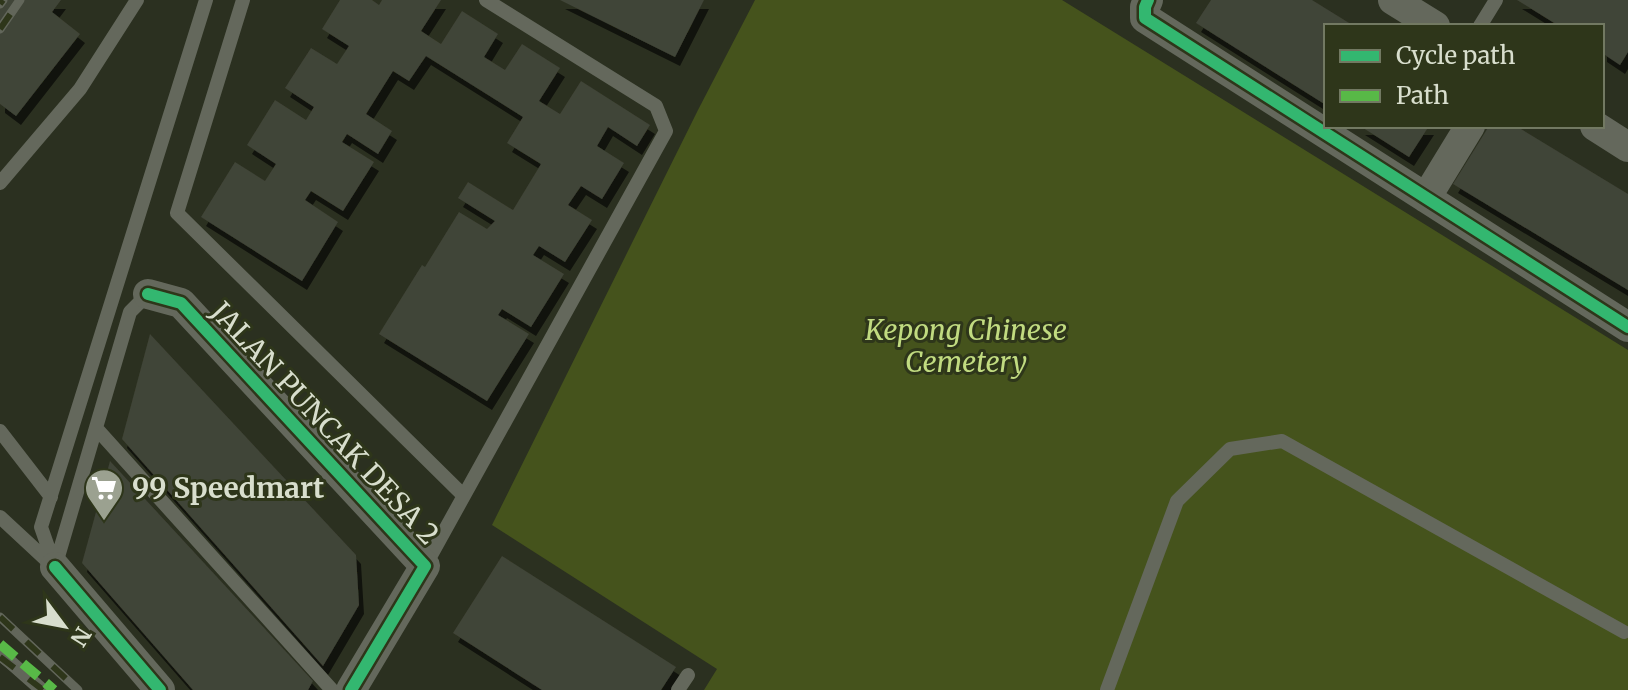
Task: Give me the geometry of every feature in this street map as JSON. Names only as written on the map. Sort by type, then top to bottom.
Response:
[{"type":"street","points":[[1393,0],[1432,24]]},
{"type":"street","points":[[1146,9],[1426,198],[1628,327]]},
{"type":"street","points":[[1426,198],[1469,128]]},
{"type":"street","points":[[1599,128],[1627,144]]},
{"type":"street","name":"JALAN PUNCAK DESA 2","points":[[148,294],[181,303],[425,566],[351,690]]},
{"type":"street","points":[[55,567],[160,690]]},
{"type":"lane","points":[[0,183],[80,89],[137,0]]},
{"type":"lane","points":[[55,567],[41,527],[206,0]]},
{"type":"lane","points":[[243,0],[177,213],[463,495]]},
{"type":"lane","points":[[425,566],[666,131],[656,106],[486,0]]},
{"type":"lane","points":[[1481,24],[1496,0]]},
{"type":"lane","points":[[55,567],[130,312],[148,294]]},
{"type":"lane","points":[[96,428],[332,690]]},
{"type":"lane","points":[[0,431],[51,497]]},
{"type":"lane","points":[[1107,690],[1177,501],[1230,449],[1282,441],[1624,632]]},
{"type":"lane","points":[[0,517],[55,567]]},
{"type":"lane","points":[[0,653],[42,690]]},
{"type":"lane","points":[[678,690],[688,675]]},
{"type":"green space","name":"Kepong Chinese Cemetery","points":[[755,0],[1062,0],[1628,350],[1628,690],[704,690],[717,669],[492,525]]},
{"type":"building","points":[[0,0],[61,0],[52,12],[80,34],[16,116],[0,104]]},
{"type":"building","points":[[340,0],[372,0],[379,5],[382,0],[441,0],[421,31],[441,44],[462,11],[498,34],[484,57],[505,70],[522,44],[560,68],[539,101],[560,114],[581,81],[650,125],[637,146],[608,127],[597,146],[624,163],[602,199],[581,186],[568,205],[592,220],[565,262],[539,246],[533,255],[564,274],[531,327],[502,309],[498,315],[529,334],[487,401],[379,334],[459,212],[487,229],[495,221],[458,198],[468,182],[513,210],[541,164],[507,143],[523,117],[426,56],[409,81],[393,71],[366,114],[392,131],[378,154],[347,134],[342,142],[374,162],[343,211],[311,191],[305,200],[338,222],[302,281],[201,217],[235,162],[265,181],[276,164],[247,145],[275,100],[306,120],[314,107],[285,88],[311,48],[337,64],[349,46],[322,29]]},
{"type":"building","points":[[560,0],[704,0],[675,57]]},
{"type":"building","points":[[1211,0],[1312,0],[1351,24],[1324,24],[1324,104],[1196,23]]},
{"type":"building","points":[[1517,0],[1628,0],[1628,52],[1620,65],[1604,54],[1604,24],[1556,24]]},
{"type":"building","points":[[1363,128],[1428,128],[1409,157]]},
{"type":"building","points":[[1488,128],[1519,128],[1628,194],[1628,290],[1453,184]]},
{"type":"building","points":[[150,334],[356,555],[359,605],[323,666],[122,439]]},
{"type":"building","points":[[110,461],[313,681],[308,690],[193,690],[82,563]]},
{"type":"building","points":[[502,556],[676,667],[661,690],[542,690],[453,633]]},
{"type":"railway","points":[[0,4],[3,0]]},
{"type":"railway","points":[[0,29],[20,0]]},
{"type":"railway","points":[[0,617],[78,690]]},
{"type":"railway","points":[[0,657],[43,690]]},
{"type":"marked path","points":[[0,644],[54,690]]},
{"type":"cycle path","points":[[1148,0],[1145,18],[1628,327]]},
{"type":"cycle path","points":[[148,294],[181,303],[425,566],[351,690]]},
{"type":"cycle path","points":[[55,567],[160,690]]},
{"type":"place","name":"99 Speedmart","points":[[104,522]]}]
